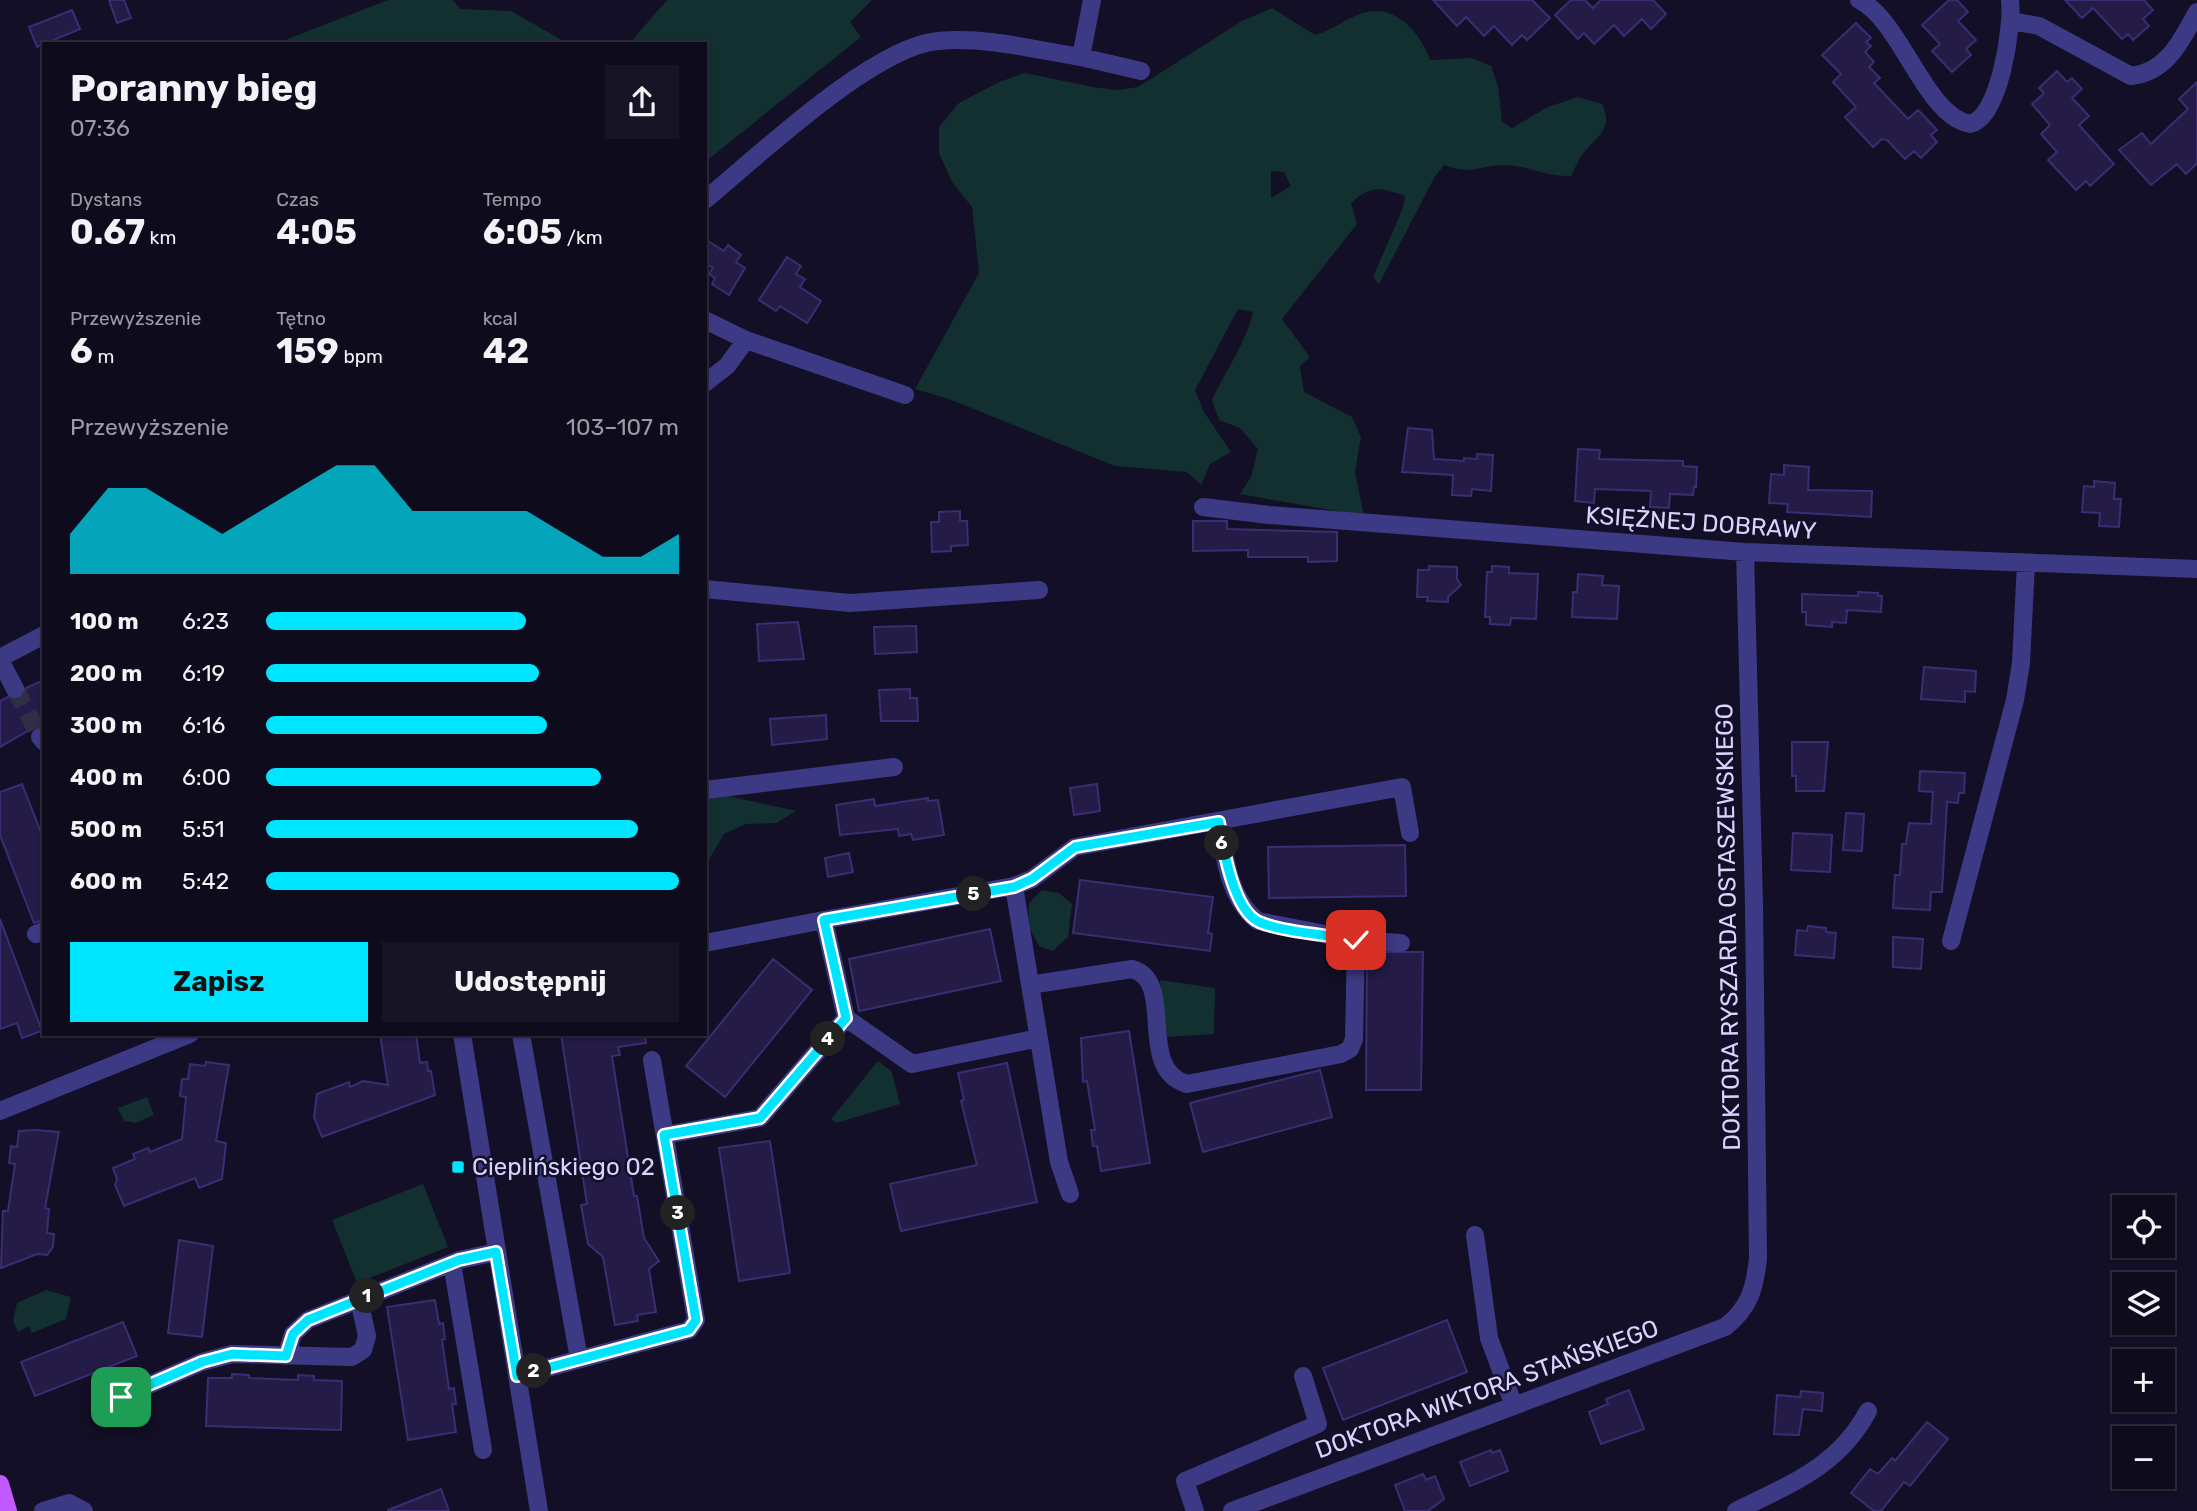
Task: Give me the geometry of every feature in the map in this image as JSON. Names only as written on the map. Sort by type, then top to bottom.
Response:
[{"type":"main road","points":[[0,1484],[8,1511]]},
{"type":"street","points":[[1081,57],[1091,0]]},
{"type":"street","points":[[1859,0],[1881,16],[1908,61],[1955,118],[1965,123],[1976,123],[1996,91],[2012,21],[2010,0]]},
{"type":"street","points":[[2012,21],[2039,26],[2131,76],[2152,71],[2166,61],[2197,12]]},
{"type":"street","points":[[707,198],[831,97],[895,55],[935,41],[974,40],[1081,57],[1141,71]]},
{"type":"street","points":[[707,321],[746,340],[905,395]]},
{"type":"street","points":[[707,381],[727,366],[746,340]]},
{"type":"street","name":"KSIĘŻNEJ DOBRAWY","points":[[1203,507],[1256,514],[1745,552],[2197,569]]},
{"type":"street","name":"DOKTORA RYSZARDA OSTASZEWSKIEGO","points":[[1745,552],[1754,904],[1758,1244],[1755,1283],[1749,1300]]},
{"type":"street","points":[[1951,941],[2015,700],[2021,663],[2026,563]]},
{"type":"street","points":[[707,589],[850,603],[1039,590]]},
{"type":"street","points":[[15,689],[0,659],[42,636]]},
{"type":"street","points":[[707,790],[894,767]]},
{"type":"street","points":[[707,943],[1014,887],[1032,879],[1075,847],[1402,787],[1410,833]]},
{"type":"street","points":[[1219,822],[1227,872],[1252,917],[1268,924],[1356,940],[1401,943]]},
{"type":"street","points":[[1014,887],[1059,1162],[1070,1194]]},
{"type":"street","points":[[824,920],[846,1018],[912,1064],[1039,1038]]},
{"type":"street","points":[[1030,985],[1132,969],[1140,971],[1151,984],[1164,1068],[1176,1081],[1187,1084],[1341,1054],[1350,1049],[1354,1039],[1356,940]]},
{"type":"street","points":[[664,1135],[760,1118],[846,1018]]},
{"type":"street","points":[[0,1111],[185,1036]]},
{"type":"street","points":[[462,1036],[539,1511]]},
{"type":"street","points":[[521,1036],[579,1359]]},
{"type":"street","points":[[517,1376],[689,1330],[696,1320],[652,1060]]},
{"type":"street","points":[[1475,1235],[1489,1338],[1514,1406]]},
{"type":"street","points":[[286,1356],[293,1334],[308,1320],[452,1263],[496,1252]]},
{"type":"street","points":[[452,1263],[483,1450]]},
{"type":"street","points":[[121,1397],[212,1359],[232,1354],[352,1357],[363,1350],[367,1336],[359,1300]]},
{"type":"street","name":"DOKTORA WIKTORA STAŃSKIEGO","points":[[1232,1511],[1726,1327],[1741,1315],[1749,1300]]},
{"type":"street","points":[[1195,1511],[1185,1481],[1318,1424],[1303,1376]]},
{"type":"street","points":[[1735,1511],[1820,1469],[1857,1431],[1868,1411]]},
{"type":"street","points":[[43,1511],[69,1503],[83,1511]]},
{"type":"green space","points":[[388,0],[453,0],[460,9],[511,11],[565,42],[280,42]]},
{"type":"green space","points":[[667,0],[872,0],[850,22],[861,37],[707,160],[707,42],[631,42]]},
{"type":"green space","points":[[1272,8],[1315,35],[1360,14],[1383,12],[1394,15],[1412,29],[1430,60],[1472,58],[1491,66],[1498,86],[1502,122],[1512,128],[1548,107],[1578,97],[1602,104],[1605,112],[1603,130],[1583,154],[1571,176],[1513,166],[1495,165],[1463,170],[1444,165],[1434,178],[1379,284],[1373,277],[1403,208],[1405,196],[1376,189],[1351,203],[1357,224],[1282,319],[1310,357],[1300,366],[1304,392],[1352,417],[1361,437],[1355,472],[1364,516],[1240,494],[1251,477],[1258,449],[1240,428],[1219,420],[1212,400],[1241,345],[1253,312],[1238,309],[1195,390],[1204,412],[1231,452],[1210,464],[1201,485],[1187,472],[1115,466],[949,399],[915,389],[979,273],[972,207],[952,182],[939,153],[939,127],[959,103],[999,82],[1025,73],[1117,90],[1138,87],[1242,21]],"holes":[[[1271,171],[1284,172],[1291,186],[1271,198]]]},
{"type":"green space","points":[[707,794],[719,794],[796,811],[776,823],[746,824],[724,834],[707,863]]},
{"type":"green space","points":[[1042,890],[1059,893],[1072,904],[1068,937],[1053,951],[1039,946],[1028,925],[1029,903]]},
{"type":"green space","points":[[1160,980],[1215,988],[1214,1034],[1167,1037]]},
{"type":"green space","points":[[878,1061],[892,1072],[900,1104],[836,1123],[831,1119]]},
{"type":"green space","points":[[147,1097],[154,1115],[136,1123],[124,1121],[118,1108]]},
{"type":"green space","points":[[423,1184],[448,1247],[357,1283],[332,1220]]},
{"type":"green space","points":[[46,1290],[71,1297],[66,1319],[32,1333],[29,1326],[18,1332],[13,1321],[17,1303]]},
{"type":"building","points":[[109,0],[124,0],[131,18],[117,23]]},
{"type":"building","points":[[1433,0],[1532,0],[1550,18],[1527,40],[1522,35],[1512,45],[1494,26],[1484,36],[1466,17],[1457,26]]},
{"type":"building","points":[[1571,0],[1585,0],[1593,8],[1601,0],[1653,0],[1666,14],[1651,29],[1642,19],[1624,36],[1614,25],[1594,44],[1584,33],[1578,39],[1555,15]]},
{"type":"building","points":[[1949,0],[1957,0],[1968,12],[1958,21],[1976,40],[1966,49],[1971,55],[1952,72],[1932,51],[1940,44],[1922,25]]},
{"type":"building","points":[[2065,0],[2144,0],[2153,10],[2143,19],[2149,26],[2133,40],[2128,34],[2122,39],[2093,8],[2082,18]]},
{"type":"building","points":[[72,10],[80,29],[49,42],[42,42],[37,47],[29,27]]},
{"type":"building","points":[[1856,23],[1871,38],[1866,42],[1871,46],[1865,52],[1874,62],[1869,67],[1880,78],[1874,83],[1908,119],[1918,110],[1937,130],[1931,135],[1937,142],[1921,158],[1914,151],[1905,159],[1887,140],[1882,139],[1873,147],[1845,117],[1856,107],[1833,82],[1841,74],[1822,55]]},
{"type":"building","points":[[2057,71],[2067,82],[2072,78],[2082,89],[2072,98],[2089,116],[2079,125],[2114,164],[2090,186],[2086,181],[2076,190],[2048,160],[2057,152],[2041,134],[2050,125],[2032,104],[2044,93],[2039,88]]},
{"type":"building","points":[[2197,82],[2197,163],[2186,174],[2177,164],[2151,185],[2119,150],[2142,133],[2151,144],[2188,109],[2179,99]]},
{"type":"building","points":[[707,240],[724,251],[728,245],[741,255],[736,262],[745,268],[729,295],[712,284],[715,278],[709,274],[713,268],[707,264]]},
{"type":"building","points":[[787,257],[801,266],[796,274],[805,279],[800,287],[821,301],[807,323],[780,306],[776,311],[759,300]]},
{"type":"building","points":[[1408,428],[1432,430],[1434,459],[1464,461],[1464,458],[1477,459],[1477,454],[1493,455],[1491,491],[1472,489],[1471,496],[1452,495],[1453,475],[1402,472]]},
{"type":"building","points":[[1578,449],[1600,450],[1599,459],[1683,461],[1683,466],[1697,467],[1696,487],[1693,495],[1670,494],[1669,508],[1650,507],[1651,491],[1595,489],[1594,503],[1575,501]]},
{"type":"building","points":[[1784,465],[1809,467],[1808,490],[1872,491],[1871,517],[1787,512],[1788,504],[1769,503],[1771,474],[1784,475]]},
{"type":"building","points":[[2094,481],[2115,483],[2114,499],[2121,499],[2119,527],[2099,526],[2100,513],[2082,512],[2084,486],[2094,487]]},
{"type":"building","points":[[960,511],[960,521],[967,521],[968,545],[951,546],[951,551],[932,552],[931,522],[939,522],[939,512]]},
{"type":"building","points":[[1193,521],[1227,521],[1227,529],[1337,532],[1337,561],[1308,562],[1308,557],[1248,557],[1248,550],[1193,551]]},
{"type":"building","points":[[1429,566],[1457,567],[1457,579],[1461,585],[1448,597],[1448,602],[1427,601],[1428,597],[1417,597],[1418,570],[1429,570]]},
{"type":"building","points":[[1492,566],[1509,567],[1509,573],[1538,574],[1536,619],[1511,618],[1510,625],[1490,624],[1490,617],[1485,617],[1487,572],[1492,572]]},
{"type":"building","points":[[1578,574],[1603,576],[1602,585],[1619,586],[1617,619],[1572,617],[1573,592],[1577,592]]},
{"type":"building","points":[[1858,592],[1878,593],[1878,596],[1882,596],[1881,612],[1847,610],[1846,623],[1832,622],[1832,627],[1806,625],[1806,612],[1802,612],[1802,594],[1858,596]]},
{"type":"building","points":[[798,622],[804,659],[759,661],[757,624]]},
{"type":"building","points":[[916,626],[917,652],[875,654],[874,627]]},
{"type":"building","points":[[1924,667],[1976,671],[1975,692],[1965,691],[1965,702],[1921,699]]},
{"type":"building","points":[[42,681],[42,726],[33,728],[0,747],[0,701],[8,697],[20,699],[26,688]]},
{"type":"building","points":[[910,689],[910,698],[917,698],[918,721],[881,721],[879,690]]},
{"type":"building","points":[[826,715],[827,739],[772,745],[770,719]]},
{"type":"building","points":[[1792,742],[1828,742],[1824,791],[1796,791],[1796,776],[1792,776]]},
{"type":"building","points":[[1920,771],[1965,773],[1964,793],[1959,793],[1958,803],[1947,802],[1942,892],[1931,892],[1930,910],[1893,908],[1895,875],[1900,875],[1902,844],[1906,844],[1909,823],[1931,824],[1933,792],[1919,791]]},
{"type":"building","points":[[22,784],[42,835],[42,921],[34,923],[0,835],[0,792]]},
{"type":"building","points":[[1097,784],[1100,811],[1074,815],[1070,788]]},
{"type":"building","points":[[928,798],[928,801],[938,800],[944,835],[913,840],[911,834],[899,836],[898,829],[840,835],[836,805],[874,799],[875,806]]},
{"type":"building","points":[[1846,813],[1864,814],[1862,851],[1843,850]]},
{"type":"building","points":[[1793,833],[1832,835],[1830,872],[1791,870]]},
{"type":"building","points":[[1405,845],[1406,896],[1269,898],[1268,847]]},
{"type":"building","points":[[849,853],[853,872],[828,877],[825,858]]},
{"type":"building","points":[[1080,880],[1213,897],[1208,933],[1212,934],[1210,951],[1073,933]]},
{"type":"building","points":[[0,919],[42,1031],[22,1038],[17,1023],[0,1029]]},
{"type":"building","points":[[1808,926],[1826,928],[1826,932],[1836,933],[1834,958],[1795,955],[1797,930],[1807,931]]},
{"type":"building","points":[[990,929],[1001,981],[859,1011],[849,959]]},
{"type":"building","points":[[1893,937],[1923,939],[1921,969],[1893,967]]},
{"type":"building","points":[[1367,952],[1423,952],[1421,1090],[1366,1090]]},
{"type":"building","points":[[773,959],[812,990],[725,1097],[686,1066]]},
{"type":"building","points":[[1129,1031],[1150,1163],[1101,1171],[1097,1146],[1093,1146],[1091,1130],[1095,1130],[1087,1081],[1083,1082],[1081,1038]]},
{"type":"building","points":[[380,1036],[416,1036],[420,1063],[427,1062],[435,1095],[322,1137],[314,1117],[317,1094],[349,1082],[350,1087],[363,1081],[388,1085]]},
{"type":"building","points":[[561,1036],[645,1036],[646,1043],[618,1047],[620,1055],[612,1056],[634,1196],[637,1196],[644,1238],[659,1261],[649,1269],[656,1312],[637,1315],[638,1321],[615,1325],[603,1257],[588,1244],[581,1205],[587,1204]]},
{"type":"building","points":[[206,1062],[229,1065],[216,1141],[226,1143],[222,1179],[199,1188],[195,1178],[124,1206],[115,1185],[117,1179],[113,1168],[135,1159],[133,1154],[148,1148],[150,1152],[182,1139],[186,1097],[180,1096],[182,1079],[188,1079],[190,1064],[205,1066]]},
{"type":"building","points":[[1007,1063],[1037,1202],[901,1231],[890,1184],[977,1165],[961,1101],[964,1100],[958,1073]]},
{"type":"building","points":[[1320,1070],[1332,1117],[1203,1152],[1190,1103]]},
{"type":"building","points":[[19,1131],[59,1132],[45,1208],[49,1209],[47,1233],[54,1234],[53,1247],[47,1255],[37,1254],[1,1268],[3,1211],[8,1211],[15,1164],[9,1163],[11,1146],[17,1147]]},
{"type":"building","points":[[770,1141],[790,1273],[739,1281],[719,1148]]},
{"type":"building","points":[[179,1240],[213,1246],[202,1337],[168,1333]]},
{"type":"building","points":[[435,1300],[439,1324],[443,1323],[445,1339],[442,1340],[449,1389],[454,1388],[456,1404],[452,1404],[456,1432],[408,1440],[387,1307]]},
{"type":"building","points":[[1447,1320],[1467,1372],[1343,1420],[1323,1368]]},
{"type":"building","points":[[123,1322],[137,1356],[35,1396],[21,1362]]},
{"type":"building","points":[[232,1374],[249,1375],[249,1378],[298,1380],[298,1375],[314,1376],[314,1380],[342,1381],[341,1430],[206,1426],[208,1378],[232,1378]]},
{"type":"building","points":[[1629,1390],[1644,1429],[1601,1444],[1589,1412],[1608,1404],[1606,1399]]},
{"type":"building","points":[[1801,1391],[1823,1393],[1822,1411],[1803,1409],[1799,1435],[1774,1434],[1777,1395],[1800,1397]]},
{"type":"building","points":[[1927,1422],[1948,1439],[1910,1486],[1904,1482],[1881,1511],[1874,1511],[1851,1493],[1870,1469],[1878,1474],[1892,1458],[1895,1461]]},
{"type":"building","points":[[1491,1450],[1492,1453],[1500,1450],[1508,1471],[1470,1486],[1460,1462]]},
{"type":"building","points":[[1423,1474],[1426,1480],[1435,1476],[1444,1499],[1428,1511],[1405,1511],[1395,1485]]},
{"type":"building","points":[[441,1489],[449,1511],[388,1511],[388,1510]]},
{"type":"tunnel","points":[[15,689],[40,737]]},
{"type":"place","name":"Cieplińskiego 02","points":[[458,1167]]},
{"type":"route","points":[[121,1397],[202,1362],[232,1354],[286,1356],[293,1334],[308,1320],[459,1260],[496,1252],[517,1376],[689,1330],[696,1320],[664,1135],[760,1118],[846,1018],[824,920],[1014,887],[1026,883],[1075,847],[1219,822],[1227,872],[1252,917],[1268,924],[1356,940]]}]
